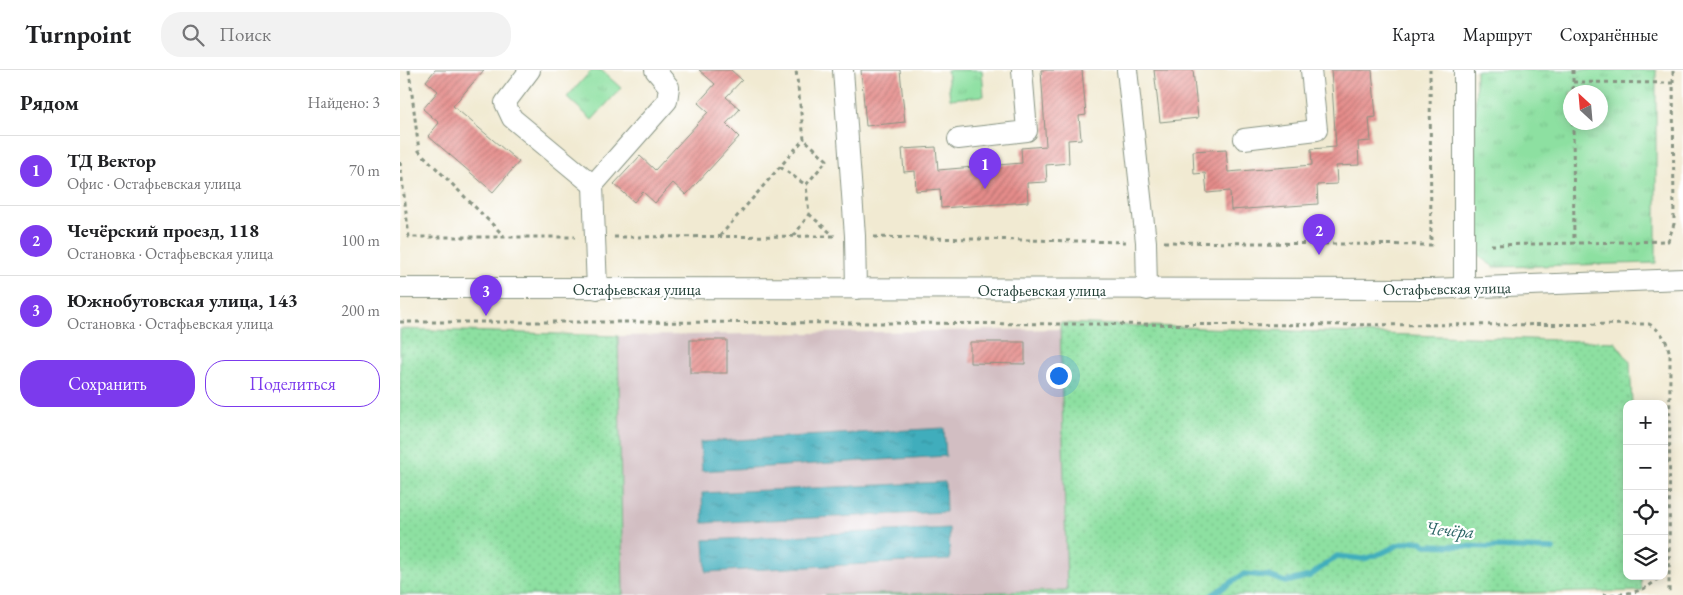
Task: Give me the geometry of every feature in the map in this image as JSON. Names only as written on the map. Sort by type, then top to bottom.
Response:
[{"type":"street","points":[[530,70],[506,102],[512,118],[593,185]]},
{"type":"street","points":[[597,289],[593,185],[667,102],[669,86],[655,70]]},
{"type":"street","points":[[843,70],[855,236],[856,289]]},
{"type":"street","points":[[958,140],[1028,131],[1022,70]]},
{"type":"street","points":[[1127,70],[1146,242],[1147,290]]},
{"type":"street","points":[[1244,139],[1317,130],[1311,70]]},
{"type":"street","points":[[1464,70],[1464,289]]},
{"type":"street","name":"Остафьевская улица","points":[[400,288],[1464,289],[1683,279]]},
{"type":"path","points":[[408,70],[419,152],[504,236]]},
{"type":"path","points":[[796,70],[804,139],[827,160],[806,185]]},
{"type":"path","points":[[400,162],[409,237],[855,236],[1431,245],[1430,70]]},
{"type":"path","points":[[1573,70],[1573,82],[1673,83]]},
{"type":"path","points":[[1491,245],[1668,241],[1674,224],[1673,70]]},
{"type":"path","points":[[1573,130],[1574,243]]},
{"type":"path","points":[[720,236],[804,139]]},
{"type":"path","points":[[780,167],[806,185],[810,214],[834,236]]},
{"type":"path","points":[[794,236],[810,214]]},
{"type":"path","points":[[400,322],[594,321],[1423,326],[1649,324],[1657,329],[1666,340],[1670,355],[1669,595]]},
{"type":"path","points":[[1603,595],[1630,594],[1642,591],[1657,580]]},
{"type":"shaded area","points":[[1063,329],[1067,591],[825,595],[623,595],[618,336]]},
{"type":"green space","points":[[592,70],[601,70],[621,88],[592,120],[567,97]]},
{"type":"green space","points":[[947,70],[982,70],[984,96],[950,99]]},
{"type":"green space","points":[[1476,70],[1656,70],[1656,263],[1494,267],[1480,257],[1473,240]]},
{"type":"green space","points":[[1060,323],[1615,342],[1630,362],[1632,400],[1623,400],[1623,580],[1641,580],[1642,591],[1472,594],[1389,590],[1358,595],[825,595],[1067,591]]},
{"type":"green space","points":[[400,329],[618,336],[623,595],[400,595]]},
{"type":"water","points":[[944,428],[946,456],[702,471],[700,442]]},
{"type":"water","points":[[945,482],[946,512],[703,523],[702,493]]},
{"type":"water","points":[[949,528],[950,560],[706,572],[704,540]]},
{"type":"building","points":[[435,70],[484,70],[453,106],[519,162],[493,192],[428,136],[439,123],[423,109],[438,91],[426,81]]},
{"type":"building","points":[[699,70],[731,70],[742,80],[726,97],[740,109],[726,124],[739,137],[686,195],[673,183],[655,203],[643,192],[634,202],[614,184],[640,156],[655,170],[708,112],[698,103],[715,84]]},
{"type":"building","points":[[861,70],[900,70],[905,122],[866,126]]},
{"type":"building","points":[[1041,70],[1082,70],[1086,115],[1079,116],[1081,139],[1068,140],[1069,163],[1046,165],[1047,182],[1027,183],[1028,202],[941,208],[940,189],[916,191],[915,171],[904,172],[902,149],[936,147],[938,170],[1022,163],[1021,148],[1046,146]]},
{"type":"building","points":[[1154,70],[1193,70],[1198,118],[1160,122]]},
{"type":"building","points":[[1331,70],[1372,70],[1376,117],[1369,118],[1371,141],[1358,142],[1359,165],[1336,166],[1337,184],[1317,185],[1318,204],[1231,210],[1230,191],[1207,193],[1205,173],[1194,174],[1193,151],[1226,149],[1228,172],[1312,165],[1311,149],[1336,147]]},
{"type":"building","points":[[690,340],[727,340],[727,373],[690,373]]},
{"type":"building","points":[[970,342],[1025,342],[1025,364],[970,363]]},
{"type":"waterway","name":"Чечёра","points":[[1212,595],[1244,574],[1269,576],[1285,582],[1310,576],[1337,556],[1364,559],[1398,545],[1414,541],[1422,542],[1425,545],[1553,549]]},
{"type":"place","name":"ТД Вектор","points":[[985,189]]},
{"type":"place","name":"Чечёрский проезд, 118","points":[[1319,255]]},
{"type":"place","name":"Южнобутовская улица, 143","points":[[486,316]]}]
